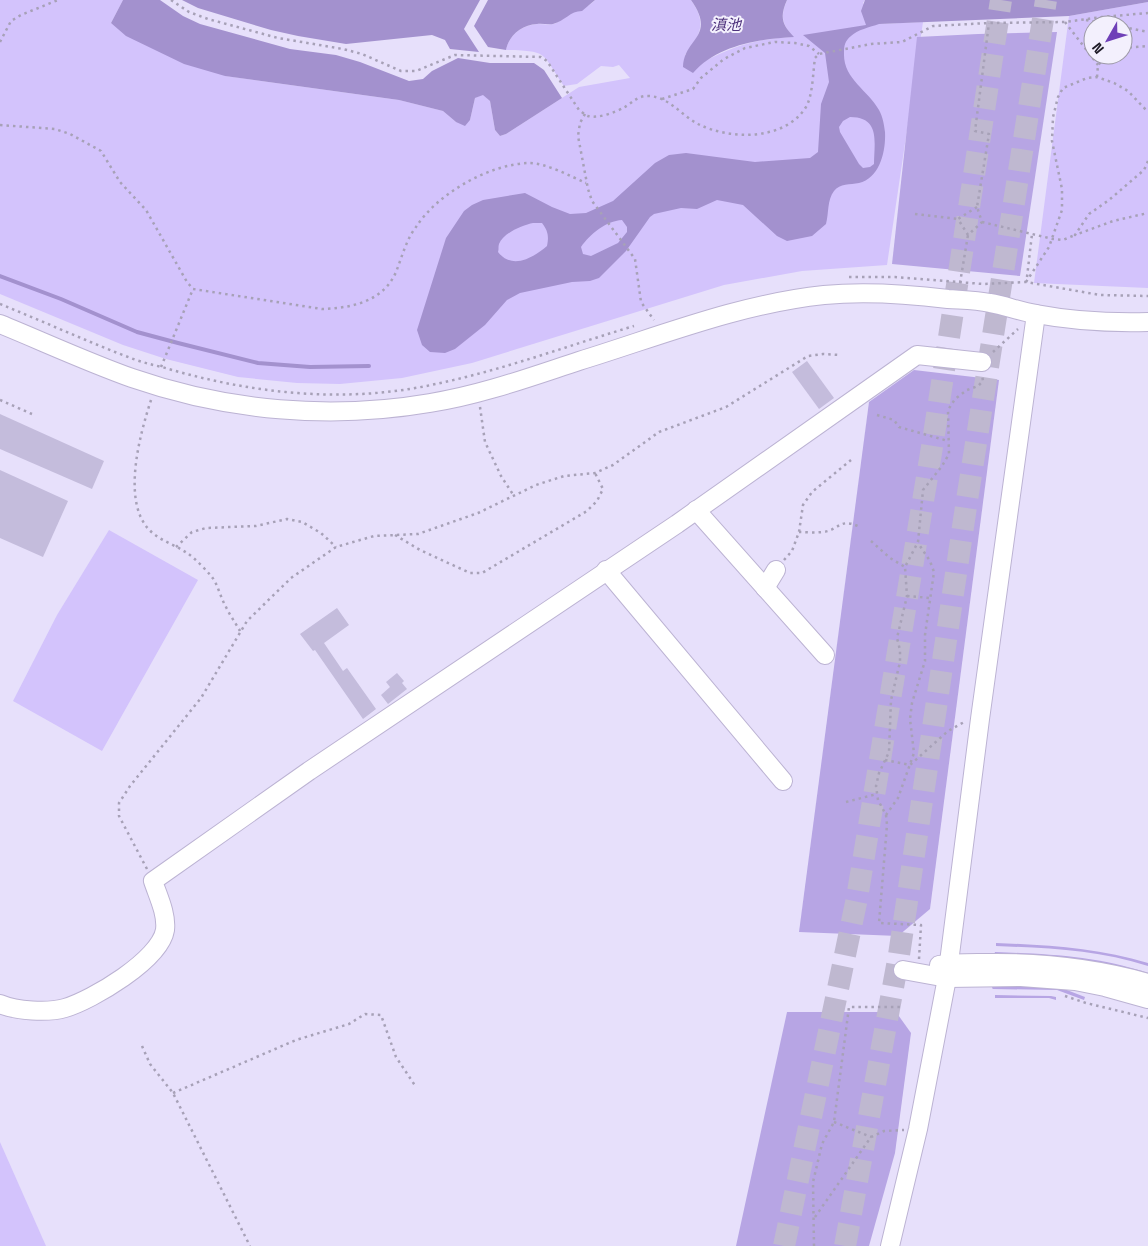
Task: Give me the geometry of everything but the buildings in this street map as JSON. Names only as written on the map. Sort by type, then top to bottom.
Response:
[{"type":"street","points":[[0,324],[132,378],[182,392],[235,404],[288,410],[336,412],[399,408],[433,403],[478,392],[714,317],[763,304],[823,295],[861,292],[897,293],[991,303],[1036,314],[1088,321],[1148,322]]},
{"type":"street","points":[[890,1246],[918,1129],[948,971],[980,719],[1036,314]]},
{"type":"street","points":[[0,1004],[6,1007],[42,1011],[64,1009],[119,981],[148,958],[158,946],[165,930],[164,913],[153,881],[309,771],[696,510],[916,355],[982,362]]},
{"type":"street","points":[[696,510],[824,655]]},
{"type":"street","points":[[606,570],[783,781]]},
{"type":"street","points":[[765,588],[776,570]]},
{"type":"street","points":[[948,971],[1049,964],[1105,972],[1148,983]]},
{"type":"street","points":[[918,968],[904,970],[948,971],[1075,981],[1148,998]]},
{"type":"path","points":[[0,42],[11,21],[20,15],[58,0]]},
{"type":"path","points":[[171,0],[189,12],[227,24],[278,38],[352,51],[402,71],[416,71],[455,55],[541,57],[552,68],[579,110],[585,114],[593,117],[602,115],[624,107],[641,97],[648,96],[666,101],[688,118],[711,129],[731,133],[768,132],[790,123],[806,107],[810,99],[815,58],[825,52],[902,42],[933,26],[1083,20]]},
{"type":"path","points":[[1130,15],[1148,13]]},
{"type":"path","points":[[1065,22],[1083,45]]},
{"type":"path","points":[[982,222],[977,207],[989,134],[975,131],[988,23]]},
{"type":"path","points":[[1133,29],[1148,32]]},
{"type":"path","points":[[662,99],[693,89],[700,78],[724,59],[746,48],[775,42],[795,43],[809,46],[819,54]]},
{"type":"path","points":[[1133,47],[1148,46]]},
{"type":"path","points":[[1097,77],[1098,65]]},
{"type":"path","points":[[1026,281],[1049,247],[1062,210],[1062,189],[1052,141],[1053,117],[1058,97],[1064,88],[1081,80],[1097,77],[1128,90],[1148,112]]},
{"type":"path","points":[[585,114],[580,123],[578,136],[586,182],[592,201],[635,259],[641,302],[654,320],[662,318]]},
{"type":"path","points":[[0,125],[55,129],[70,134],[101,151],[120,182],[146,210],[187,282],[193,288],[322,309],[339,309],[359,305],[372,299],[386,288],[395,274],[404,249],[416,226],[430,210],[454,190],[477,176],[503,167],[530,163],[586,182]]},
{"type":"path","points":[[1075,235],[1088,214],[1109,200],[1144,170],[1148,161]]},
{"type":"path","points":[[915,214],[958,219],[977,207]]},
{"type":"path","points":[[982,222],[1063,240],[1112,221],[1148,213]]},
{"type":"path","points":[[958,219],[968,235]]},
{"type":"path","points":[[958,300],[968,235],[982,222]]},
{"type":"path","points":[[1026,281],[1032,234]]},
{"type":"path","points":[[848,277],[895,277],[983,284],[1026,281],[1100,295],[1148,296]]},
{"type":"path","points":[[162,367],[193,288]]},
{"type":"path","points":[[0,304],[138,361],[187,375],[238,386],[289,392],[336,394],[389,391],[430,386],[474,375],[635,326]]},
{"type":"path","points":[[918,968],[921,925],[879,923],[884,875],[886,816],[878,800],[876,786],[878,773],[889,752],[891,700],[900,662],[897,638],[900,616],[907,596],[905,567],[918,542],[923,490],[949,454],[948,410],[955,399],[967,390],[978,386],[983,380],[982,362],[1036,314]]},
{"type":"path","points":[[153,881],[119,816],[119,803],[130,786],[201,698],[247,621],[291,578],[336,547],[374,536],[418,534],[478,513],[536,485],[564,476],[595,472],[613,465],[659,432],[726,407],[808,356],[822,354],[840,355]]},
{"type":"path","points":[[156,385],[141,432],[137,457],[136,503],[145,526],[154,534],[188,553],[213,578],[225,605],[240,631]]},
{"type":"path","points":[[478,392],[485,442],[501,476],[514,496]]},
{"type":"path","points":[[0,400],[32,414]]},
{"type":"path","points":[[877,415],[894,420],[899,427],[948,441]]},
{"type":"path","points":[[776,570],[792,551],[799,532],[803,505],[812,492],[851,460]]},
{"type":"path","points":[[394,534],[420,550],[470,573],[482,573],[587,511],[597,501],[603,488],[595,472]]},
{"type":"path","points":[[176,547],[192,532],[206,528],[256,526],[287,519],[302,522],[321,533],[336,547]]},
{"type":"path","points":[[799,532],[822,533],[844,523],[853,523],[860,527]]},
{"type":"path","points":[[871,541],[890,558],[905,567]]},
{"type":"path","points":[[886,816],[898,798],[914,753],[910,719],[912,703],[925,661],[925,635],[934,572],[930,561],[918,542]]},
{"type":"path","points":[[907,596],[930,598]]},
{"type":"path","points":[[910,765],[948,731],[963,722],[980,719]]},
{"type":"path","points":[[885,760],[910,765]]},
{"type":"path","points":[[846,802],[877,794]]},
{"type":"path","points":[[1062,995],[1086,1003],[1148,1018]]},
{"type":"path","points":[[814,1246],[813,1182],[822,1144],[834,1122],[849,1007],[901,1007]]},
{"type":"path","points":[[173,1093],[296,1040],[349,1024],[365,1014],[381,1015],[396,1057],[416,1087]]},
{"type":"path","points":[[142,1046],[150,1064],[173,1093],[250,1246]]},
{"type":"path","points":[[834,1122],[871,1137]]},
{"type":"path","points":[[814,1219],[871,1137],[884,1131],[918,1129]]},
{"type":"shaded area","points":[[0,0],[123,0],[111,23],[226,76],[399,100],[443,111],[456,122],[470,120],[475,98],[483,94],[490,101],[495,130],[500,136],[579,87],[630,78],[619,65],[613,67],[601,66],[577,84],[564,86],[543,56],[530,51],[506,50],[513,35],[527,26],[554,24],[595,0],[691,0],[699,15],[700,28],[695,41],[685,55],[703,62],[746,44],[768,39],[793,37],[783,20],[783,11],[787,0],[865,0],[863,3],[879,24],[923,22],[887,265],[802,271],[724,285],[472,363],[402,378],[340,384],[297,383],[238,377],[166,359],[123,345],[0,294]]},
{"type":"shaded area","points":[[1148,2],[1148,288],[1034,283],[1069,16]]},
{"type":"shaded area","points":[[1057,32],[1020,276],[892,264],[917,37]]},
{"type":"shaded area","points":[[914,370],[999,380],[930,909],[898,936],[799,932],[869,402]]},
{"type":"shaded area","points":[[109,530],[198,580],[102,751],[13,701],[57,615]]},
{"type":"shaded area","points":[[996,943],[1054,946],[1092,951],[1148,963],[1148,966],[1092,953],[996,946]]},
{"type":"shaded area","points":[[995,952],[1091,959],[1148,973],[1148,977],[994,955]]},
{"type":"shaded area","points":[[993,985],[1052,986],[1085,997],[1084,1000],[1057,990],[993,989]]},
{"type":"shaded area","points":[[995,995],[1051,996],[1056,997],[1056,1000],[1049,998],[995,998]]},
{"type":"shaded area","points":[[787,1012],[896,1012],[911,1033],[895,1153],[869,1246],[736,1246]]},
{"type":"shaded area","points":[[0,1142],[46,1246],[0,1246]]},
{"type":"water","points":[[123,0],[160,0],[183,16],[200,24],[290,49],[336,55],[409,81],[423,79],[432,71],[458,58],[490,63],[534,63],[544,70],[562,98],[500,136],[495,130],[490,101],[483,95],[475,98],[470,120],[465,126],[456,122],[443,111],[399,100],[225,76],[184,64],[126,36],[111,23]]},
{"type":"water","points":[[182,0],[480,0],[464,29],[479,52],[450,49],[445,40],[432,35],[346,44],[298,36],[271,30],[198,8]]},
{"type":"water","points":[[488,0],[595,0],[582,11],[578,11],[557,23],[526,26],[513,35],[506,50],[488,47],[474,26]]},
{"type":"water","name":"滇池","points":[[691,0],[787,0],[783,11],[783,20],[786,28],[794,37],[739,45],[714,56],[693,73],[683,67],[688,50],[700,30],[701,22]]},
{"type":"water","points":[[865,0],[1148,0],[1148,2],[1069,16],[879,24],[860,30],[846,41],[844,50],[845,62],[847,70],[879,110],[885,132],[883,155],[877,170],[872,176],[859,183],[842,185],[836,188],[829,202],[826,224],[812,236],[787,241],[777,236],[743,205],[717,200],[697,209],[681,208],[654,214],[626,251],[599,278],[520,293],[507,300],[485,325],[455,349],[445,353],[430,352],[422,345],[417,330],[446,238],[464,211],[472,205],[483,200],[525,193],[570,214],[586,213],[613,201],[655,163],[669,155],[686,153],[755,162],[810,158],[818,152],[821,104],[829,82],[825,53],[803,35],[866,25],[861,11]],"holes":[[[850,117],[867,121],[874,133],[874,164],[870,167],[863,168],[859,164],[840,132],[839,127],[843,121]],[[622,220],[627,227],[627,232],[618,243],[591,256],[583,254],[581,247],[589,237],[604,226]],[[533,223],[542,223],[546,229],[547,246],[535,255],[522,260],[516,261],[504,257],[498,252],[501,240],[519,228]]]},
{"type":"waterway","points":[[0,276],[61,299],[137,332],[258,363],[310,367],[369,366]]},
{"type":"tunnel","points":[[784,1246],[857,898],[933,441],[1001,0]]},
{"type":"tunnel","points":[[845,1246],[899,955],[967,500],[1046,0]]}]
